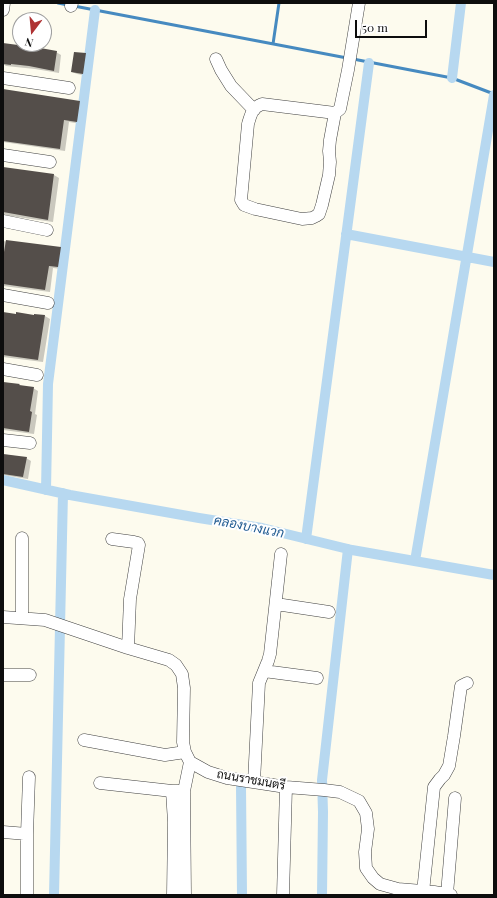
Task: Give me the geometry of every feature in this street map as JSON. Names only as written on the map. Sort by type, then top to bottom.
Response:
[{"type":"street","points":[[335,113],[262,104],[257,106],[252,113],[248,124],[242,200],[244,205],[255,209],[302,219],[319,214],[329,175],[330,140],[335,113],[340,108],[348,70],[358,3]]},
{"type":"street","points":[[216,58],[220,70],[231,86],[254,110]]},
{"type":"street","points":[[3,78],[69,88]]},
{"type":"street","points":[[3,155],[50,162]]},
{"type":"street","points":[[3,221],[47,230]]},
{"type":"street","points":[[3,295],[48,303]]},
{"type":"street","points":[[3,369],[37,375]]},
{"type":"street","points":[[3,440],[30,443]]},
{"type":"street","points":[[22,538],[22,618]]},
{"type":"street","points":[[112,539],[134,542],[138,543],[139,545],[130,599],[128,648]]},
{"type":"street","points":[[254,782],[259,683],[270,654],[281,554]]},
{"type":"street","points":[[276,604],[329,612]]},
{"type":"street","points":[[3,617],[55,622],[128,648],[169,660],[176,664],[182,674],[184,688],[183,742],[188,757],[178,791],[174,822],[173,895]]},
{"type":"street","points":[[264,671],[317,678]]},
{"type":"street","points":[[3,674],[30,675]]},
{"type":"street","points":[[430,893],[434,787],[444,775],[448,766],[461,686],[467,683]]},
{"type":"street","points":[[84,740],[188,757]]},
{"type":"street","name":"ถนนราชมนตรี","points":[[188,757],[208,772],[227,778],[286,787],[340,792],[359,801],[366,813],[368,829],[365,852],[366,868],[373,878],[380,884],[398,889],[451,895]]},
{"type":"street","points":[[27,895],[29,777]]},
{"type":"street","points":[[100,782],[178,791]]},
{"type":"street","points":[[283,895],[286,787]]},
{"type":"street","points":[[178,791],[185,895]]},
{"type":"street","points":[[447,894],[455,798]]},
{"type":"street","points":[[3,832],[27,834]]},
{"type":"building","points":[[3,43],[12,44],[12,52],[57,51],[54,71],[29,66],[3,64]]},
{"type":"building","points":[[74,52],[86,53],[83,74],[71,72]]},
{"type":"building","points":[[3,89],[80,101],[77,122],[64,120],[60,149],[3,141]]},
{"type":"building","points":[[3,167],[54,174],[48,220],[3,212]]},
{"type":"building","points":[[6,240],[61,247],[58,267],[49,266],[45,290],[3,284],[3,258]]},
{"type":"building","points":[[3,312],[45,315],[38,360],[3,355]]},
{"type":"building","points":[[3,382],[34,387],[30,411],[32,412],[29,432],[3,428]]},
{"type":"building","points":[[3,454],[27,457],[23,477],[3,474]]},
{"type":"waterway","points":[[58,3],[68,5]]},
{"type":"waterway","points":[[273,44],[279,3]]},
{"type":"waterway","points":[[452,78],[461,3]]},
{"type":"waterway","points":[[74,6],[347,58]]},
{"type":"waterway","points":[[46,490],[48,384],[95,10]]},
{"type":"waterway","points":[[353,59],[452,78],[494,94]]},
{"type":"waterway","points":[[306,539],[369,63]]},
{"type":"waterway","points":[[415,561],[494,95]]},
{"type":"waterway","points":[[346,234],[494,262]]},
{"type":"waterway","name":"คลองบางแวก","points":[[3,480],[70,495],[262,528],[352,550],[494,575]]},
{"type":"waterway","points":[[54,895],[63,493]]},
{"type":"waterway","points":[[322,895],[322,780],[348,549]]},
{"type":"waterway","points":[[241,786],[242,895]]}]
